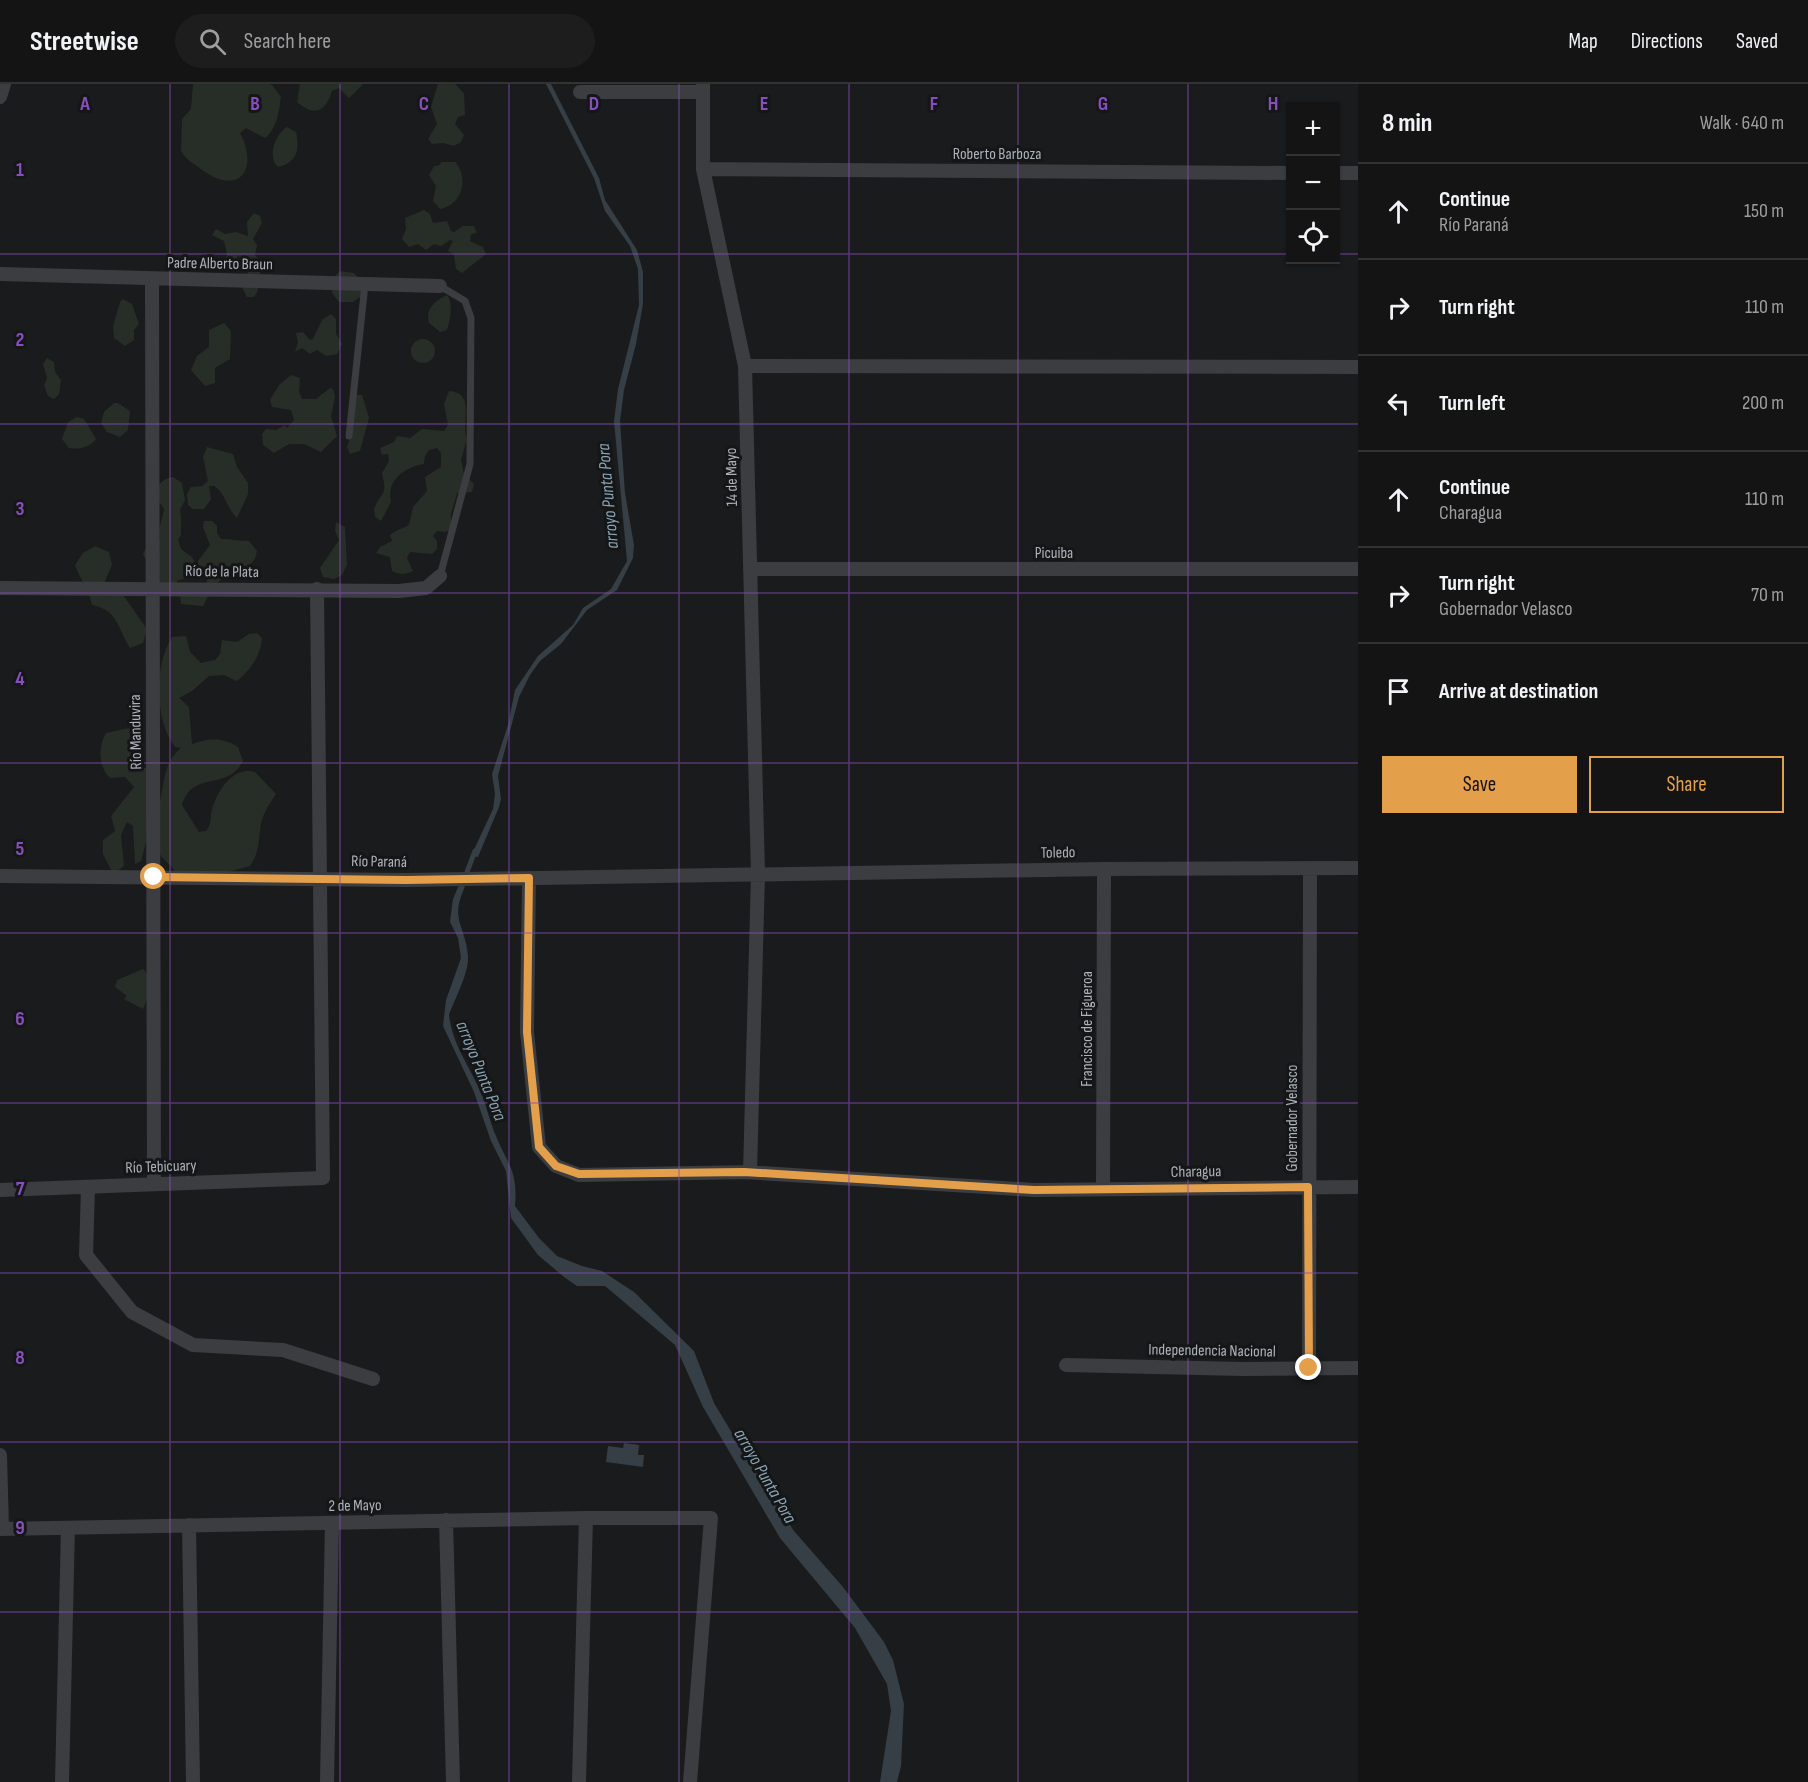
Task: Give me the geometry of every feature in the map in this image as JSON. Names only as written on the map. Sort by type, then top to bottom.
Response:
[{"type":"street","points":[[0,97],[4,84]]},
{"type":"street","points":[[580,92],[703,88]]},
{"type":"street","name":"14 de Mayo","points":[[703,88],[703,169],[745,366],[758,874],[750,1172],[744,1172]]},
{"type":"street","name":"Roberto Barboza","points":[[703,169],[1286,173]]},
{"type":"street","points":[[1340,173],[1358,173]]},
{"type":"street","name":"Padre Alberto Braun","points":[[0,274],[440,286]]},
{"type":"street","name":"Río Manduvira","points":[[152,279],[154,1184]]},
{"type":"street","points":[[745,366],[1358,366]]},
{"type":"street","name":"Picuiba","points":[[750,569],[1358,569]]},
{"type":"street","name":"Río de la Plata","points":[[0,588],[151,587],[399,591],[426,588],[440,576]]},
{"type":"street","points":[[317,590],[320,878]]},
{"type":"street","name":"Toledo","points":[[758,874],[1358,868]]},
{"type":"street","name":"Francisco de Figueroa","points":[[1103,1189],[1104,869]]},
{"type":"street","name":"Gobernador Velasco","points":[[1309,1368],[1310,869]]},
{"type":"street","name":"Río Paraná","points":[[0,876],[406,880],[758,874]]},
{"type":"street","name":"Río Tebicuary","points":[[0,1190],[323,1178],[320,878]]},
{"type":"street","name":"Charagua","points":[[529,878],[527,1032],[539,1147],[556,1166],[579,1174],[744,1172],[1034,1190],[1358,1187]]},
{"type":"street","points":[[88,1187],[86,1255],[132,1312],[193,1345],[283,1350],[373,1378]]},
{"type":"street","name":"Independencia Nacional","points":[[1066,1365],[1358,1368]]},
{"type":"street","points":[[0,1455],[1,1529]]},
{"type":"street","points":[[579,1782],[586,1518]]},
{"type":"street","name":"2 de Mayo","points":[[1,1529],[446,1520],[711,1518],[690,1782]]},
{"type":"street","points":[[446,1520],[453,1782]]},
{"type":"street","points":[[327,1782],[332,1523]]},
{"type":"street","points":[[189,1525],[193,1782]]},
{"type":"street","points":[[62,1782],[68,1528]]},
{"type":"lane","points":[[349,436],[364,284]]},
{"type":"lane","points":[[440,286],[465,301],[471,318],[470,464],[440,576]]},
{"type":"shaded area","points":[[193,84],[268,84],[272,85],[281,97],[275,125],[265,138],[246,128],[240,133],[247,158],[246,168],[236,180],[227,181],[215,178],[190,161],[181,151],[182,119],[191,109]]},
{"type":"shaded area","points":[[300,84],[363,84],[349,98],[339,88],[332,91],[323,108],[314,111],[297,102]]},
{"type":"shaded area","points":[[438,84],[455,84],[464,93],[465,115],[458,117],[455,124],[464,135],[461,142],[454,146],[443,143],[432,144],[428,139],[437,124],[431,107]]},
{"type":"shaded area","points":[[546,84],[551,84],[599,178],[605,200],[637,250],[643,272],[643,304],[624,390],[620,421],[625,493],[634,545],[633,558],[617,590],[587,610],[561,644],[540,661],[530,675],[519,697],[498,776],[501,799],[499,807],[478,857],[471,856],[493,809],[495,794],[492,774],[508,725],[515,690],[538,656],[573,625],[583,608],[611,589],[627,561],[614,421],[618,389],[639,305],[638,269],[630,246],[605,211],[594,178]]},
{"type":"shaded area","points":[[287,127],[296,132],[298,144],[296,155],[289,162],[278,167],[273,158],[274,146],[279,135]]},
{"type":"shaded area","points":[[441,162],[455,162],[462,175],[462,182],[459,196],[454,202],[440,209],[433,201],[436,186],[429,175],[434,166],[440,165]]},
{"type":"shaded area","points":[[424,210],[430,214],[433,223],[447,221],[451,231],[454,232],[463,226],[474,226],[477,233],[471,234],[470,241],[483,247],[486,254],[462,273],[456,269],[454,255],[448,251],[453,241],[450,240],[441,246],[434,244],[426,250],[418,244],[409,247],[402,239],[406,229],[405,218]]},
{"type":"shaded area","points":[[254,213],[260,216],[262,223],[253,239],[257,245],[255,255],[261,264],[261,269],[257,292],[254,297],[247,297],[242,287],[250,267],[238,255],[234,272],[224,268],[227,254],[224,241],[212,235],[216,229],[225,234],[236,232],[248,236],[247,222]]},
{"type":"shaded area","points":[[340,271],[354,273],[364,284],[360,297],[353,302],[339,302],[332,293],[333,278]]},
{"type":"shaded area","points":[[447,295],[451,307],[450,317],[447,330],[440,332],[429,323],[428,313],[435,303]]},
{"type":"shaded area","points":[[123,299],[132,304],[139,324],[134,330],[134,340],[125,346],[114,338],[113,326]]},
{"type":"shaded area","points":[[331,314],[336,319],[336,334],[342,344],[337,354],[326,356],[317,350],[310,354],[302,348],[295,352],[298,342],[296,333],[303,332],[310,340],[313,339],[322,320]]},
{"type":"shaded area","points":[[224,323],[231,331],[230,359],[215,368],[215,383],[205,386],[191,370],[197,356],[209,347],[209,330]]},
{"type":"shaded area","points":[[423,339],[432,342],[435,351],[432,360],[423,363],[414,360],[411,351],[414,342]]},
{"type":"shaded area","points":[[47,358],[54,362],[55,372],[61,380],[59,394],[54,399],[48,396],[44,385],[47,378],[43,364]]},
{"type":"shaded area","points":[[291,375],[300,378],[299,392],[302,399],[316,399],[330,388],[333,389],[335,397],[331,416],[337,436],[321,452],[304,444],[289,444],[274,453],[263,445],[262,434],[266,429],[276,430],[285,425],[287,428],[294,420],[291,410],[272,407],[270,400],[279,385]]},
{"type":"shaded area","points":[[449,391],[458,393],[463,397],[465,403],[467,439],[461,460],[464,474],[474,484],[472,492],[457,493],[451,514],[451,529],[445,532],[437,531],[433,536],[437,541],[437,549],[432,554],[410,552],[407,558],[413,571],[405,574],[398,573],[392,571],[390,557],[376,553],[380,547],[392,541],[390,535],[408,526],[413,507],[427,491],[425,477],[441,467],[441,453],[437,448],[429,450],[424,464],[410,468],[398,476],[391,487],[391,502],[381,521],[375,517],[374,510],[384,491],[382,473],[389,461],[388,454],[382,455],[380,448],[394,442],[397,436],[410,438],[422,429],[444,431],[448,425],[444,404]]},
{"type":"shaded area","points":[[355,395],[362,395],[369,418],[360,451],[350,454],[347,447],[352,433]]},
{"type":"shaded area","points":[[114,403],[130,411],[128,430],[120,437],[107,432],[101,423],[104,412]]},
{"type":"shaded area","points":[[77,417],[84,419],[96,439],[84,447],[69,448],[62,439],[68,422]]},
{"type":"shaded area","points":[[207,447],[233,454],[237,467],[248,483],[248,494],[237,518],[214,486],[209,486],[211,499],[204,509],[193,509],[188,505],[187,494],[191,487],[202,486],[208,481],[203,457]]},
{"type":"shaded area","points":[[173,477],[182,483],[185,500],[180,510],[181,533],[178,539],[181,548],[194,562],[191,576],[177,581],[177,588],[158,584],[143,554],[146,548],[160,538],[159,530],[164,510],[156,494],[158,487],[163,481]]},
{"type":"shaded area","points":[[204,521],[212,521],[217,526],[217,533],[221,539],[249,541],[257,551],[255,559],[245,570],[224,577],[213,587],[203,606],[181,604],[180,590],[207,586],[207,579],[197,568],[198,561],[210,545],[203,527]]},
{"type":"shaded area","points":[[336,522],[345,527],[347,565],[342,575],[334,579],[323,577],[320,568],[339,540],[335,531]]},
{"type":"shaded area","points":[[95,546],[109,552],[112,565],[105,581],[109,594],[123,595],[147,629],[143,643],[130,648],[112,615],[101,607],[92,605],[75,565],[83,553]]},
{"type":"shaded area","points":[[257,633],[262,638],[257,656],[237,681],[224,675],[209,676],[192,691],[179,698],[189,707],[192,744],[210,740],[227,741],[238,747],[243,761],[229,776],[202,783],[187,794],[182,805],[199,832],[206,831],[208,828],[218,794],[233,776],[247,771],[255,772],[276,794],[262,820],[253,861],[250,866],[228,872],[176,872],[161,856],[149,831],[141,861],[135,864],[133,826],[127,822],[121,835],[124,866],[113,874],[103,854],[103,840],[115,831],[111,816],[134,787],[125,777],[110,778],[106,773],[100,756],[103,738],[106,733],[129,728],[135,732],[142,748],[136,761],[139,767],[146,768],[155,787],[154,817],[169,764],[181,748],[175,747],[168,735],[160,708],[162,662],[172,637],[186,636],[190,652],[201,663],[215,660],[220,654],[222,640],[237,642],[249,634]]},
{"type":"shaded area","points":[[458,887],[465,887],[460,898],[458,915],[467,946],[468,963],[449,1015],[457,1043],[481,1094],[511,1169],[515,1184],[515,1206],[539,1238],[557,1256],[602,1271],[634,1292],[694,1351],[714,1403],[752,1466],[794,1531],[843,1587],[884,1642],[893,1660],[904,1704],[901,1766],[897,1782],[880,1782],[891,1711],[887,1684],[855,1628],[780,1538],[703,1407],[675,1345],[605,1286],[577,1286],[564,1277],[538,1255],[511,1218],[506,1171],[491,1141],[474,1092],[443,1026],[446,1000],[461,958],[458,938],[450,922],[453,899]]},
{"type":"shaded area","points":[[143,969],[148,977],[149,988],[143,1009],[124,999],[127,996],[115,987],[117,980]]},
{"type":"shaded area","points":[[624,1443],[639,1445],[638,1455],[644,1455],[643,1467],[606,1462],[608,1446],[623,1448]]},
{"type":"waterway","name":"arroyo Punta Pora","points":[[459,893],[475,851]]},
{"type":"route","points":[[154,877],[406,880],[529,878],[527,1032],[539,1147],[556,1166],[579,1174],[744,1172],[1034,1190],[1308,1187],[1309,1368]]}]
